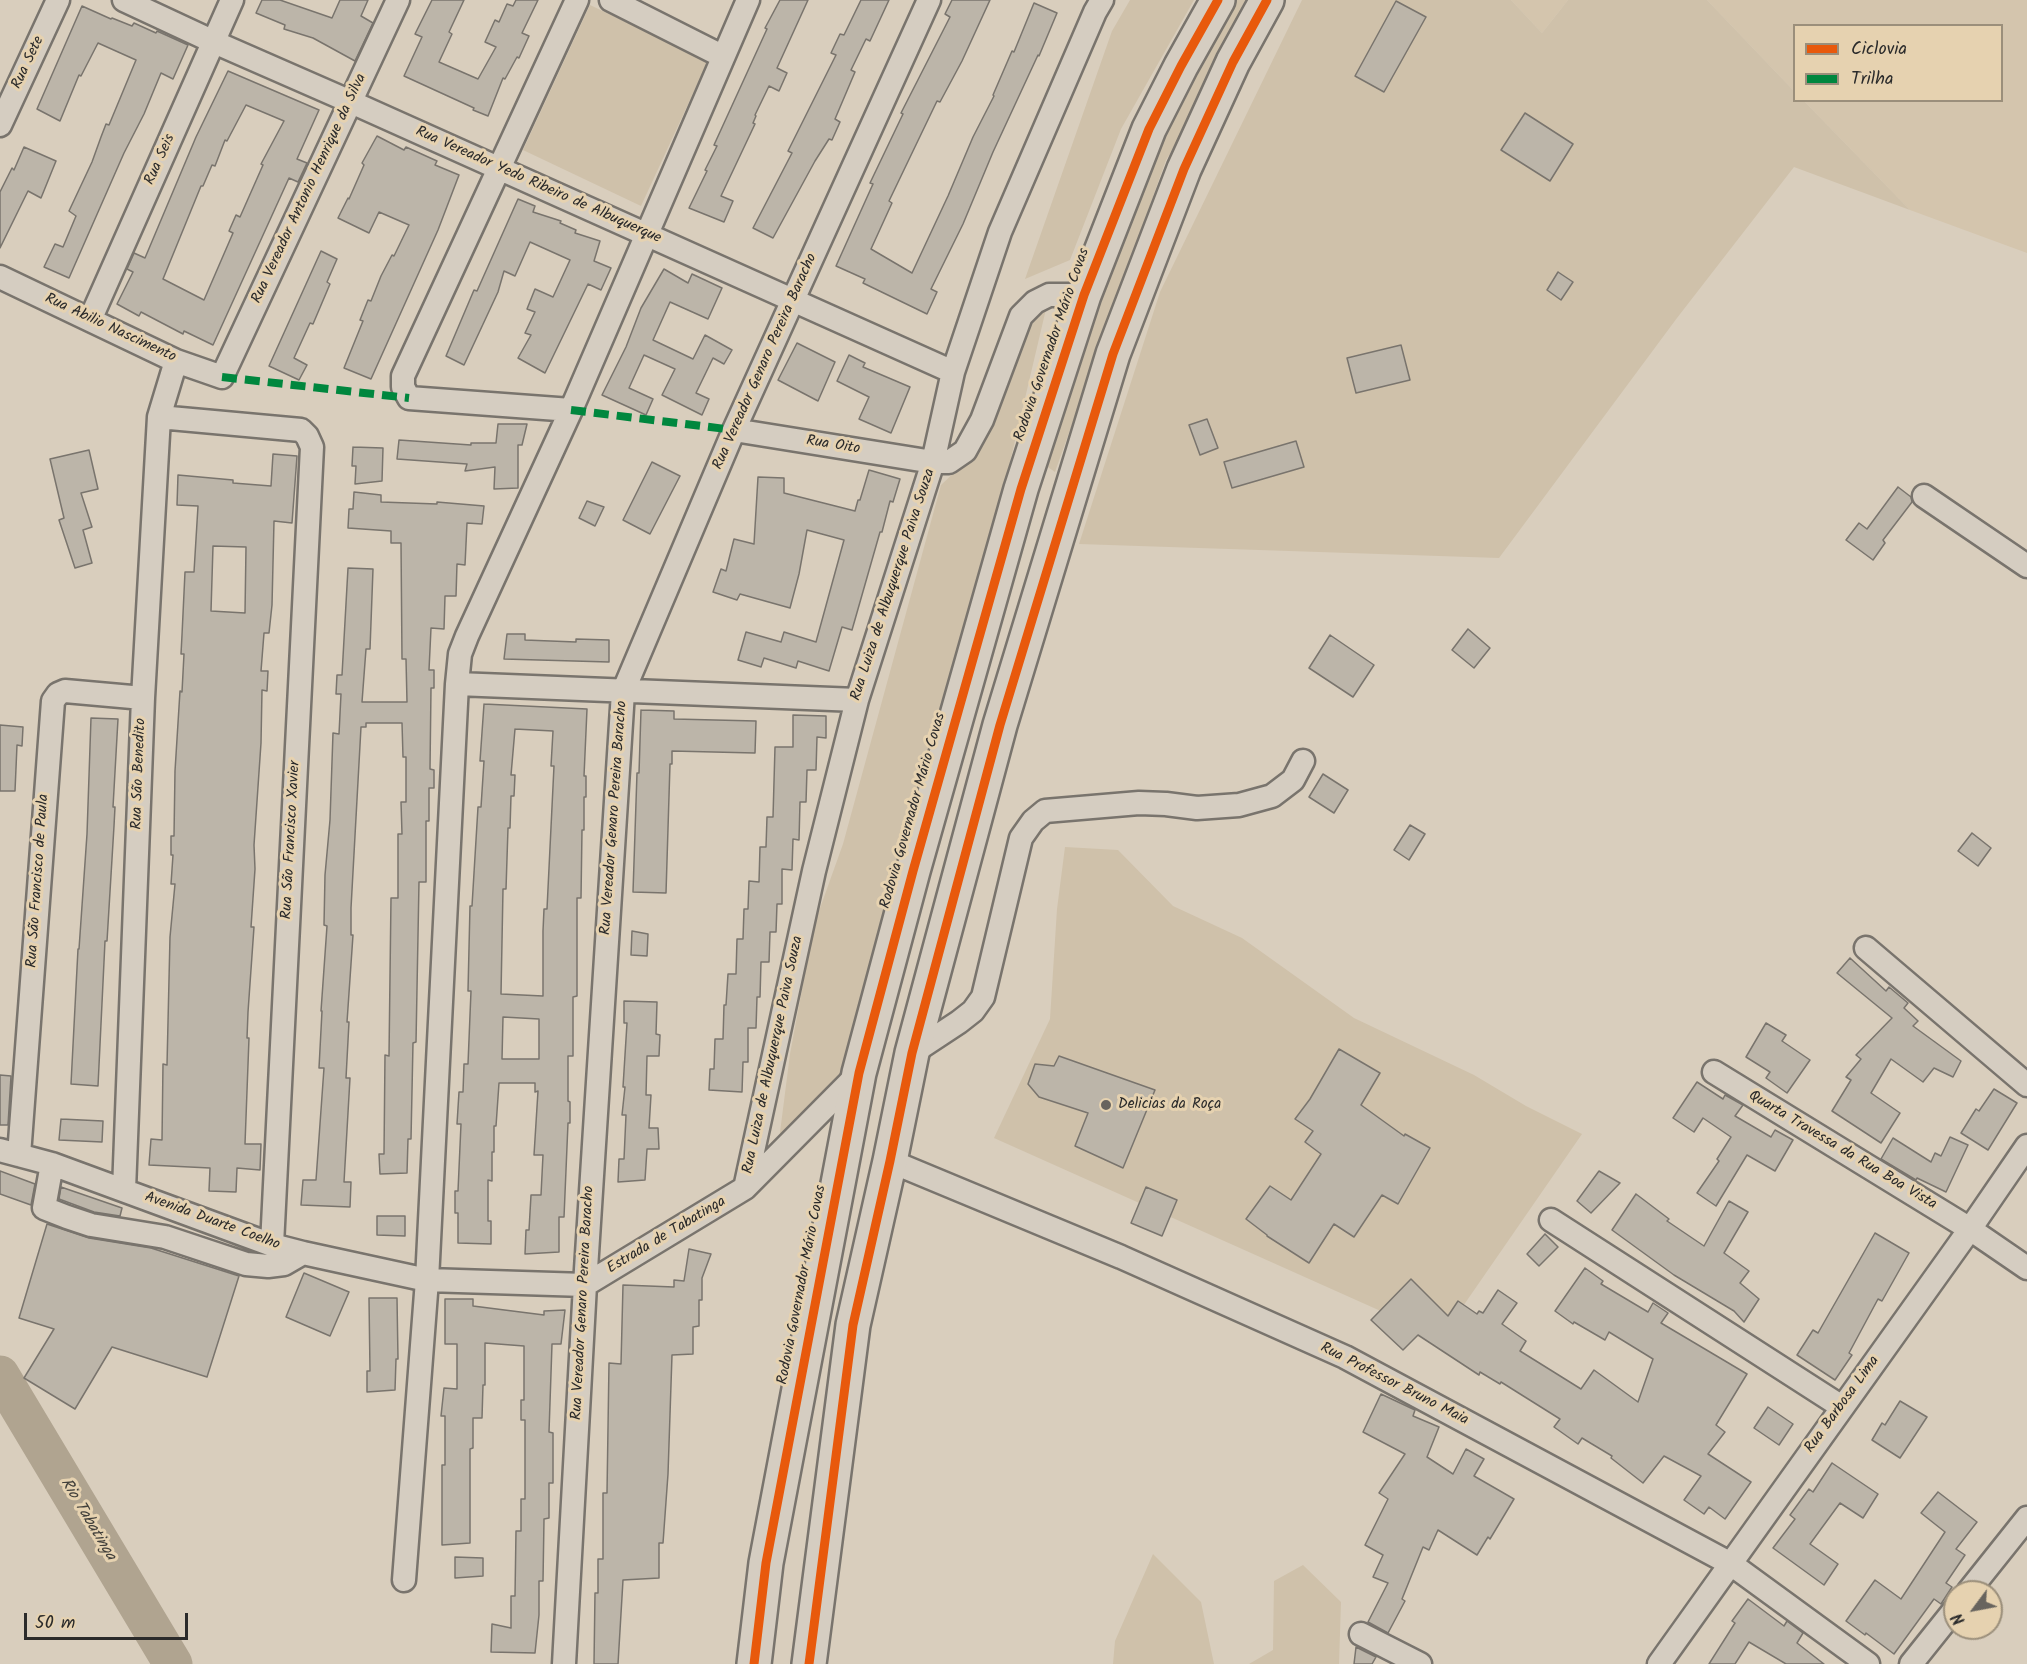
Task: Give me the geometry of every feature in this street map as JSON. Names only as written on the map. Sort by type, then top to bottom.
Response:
[{"type":"highway","name":"Rodovia Governador Mário Covas","points":[[754,1664],[765,1563],[859,1073],[913,871],[1021,489],[1084,295],[1149,129],[1218,0]]},
{"type":"highway","points":[[810,1664],[853,1326],[912,1053],[1000,725],[1113,354],[1184,169],[1233,62],[1267,0]]},
{"type":"street","name":"Rua Sete","points":[[0,125],[58,0]]},
{"type":"street","name":"Rua Vereador Yedo Ribeiro de Albuquerque","points":[[124,0],[953,372]]},
{"type":"street","name":"Rua Seis","points":[[90,320],[232,0]]},
{"type":"street","name":"Rua Vereador Antonio Henrique da Silva","points":[[222,377],[398,0]]},
{"type":"street","points":[[571,410],[409,398],[403,387],[403,375],[577,0]]},
{"type":"street","points":[[612,0],[722,56]]},
{"type":"street","points":[[404,1580],[427,1280],[460,654],[466,636],[571,410],[748,0]]},
{"type":"street","name":"Rua Vereador Genaro Pereira Baracho","points":[[564,1664],[585,1285],[623,692],[734,430],[929,0]]},
{"type":"street","name":"Rua Luiza de Albuquerque Paiva Souza","points":[[745,1188],[814,871],[857,700],[933,462],[953,372],[1000,232],[1095,4]]},
{"type":"street","name":"Rua Abilio Nascimento","points":[[0,277],[176,361],[222,377]]},
{"type":"street","points":[[933,462],[949,462],[965,451],[982,420],[1021,316],[1035,302],[1050,295],[1084,295]]},
{"type":"street","name":"Rua São Benedito","points":[[124,1190],[143,698],[159,417],[176,361]]},
{"type":"street","name":"Rua São Francisco Xavier","points":[[159,417],[301,430],[312,447],[272,1245]]},
{"type":"street","name":"Rua Oito","points":[[734,430],[933,462]]},
{"type":"street","points":[[1924,496],[2027,566]]},
{"type":"street","points":[[457,684],[857,700]]},
{"type":"street","name":"Rua São Francisco de Paula","points":[[9,1152],[53,701],[58,694],[65,691],[143,698]]},
{"type":"street","points":[[912,1053],[966,1016],[983,997],[1021,838],[1033,821],[1045,811],[1138,803],[1197,808],[1239,805],[1272,796],[1293,780],[1303,761]]},
{"type":"street","points":[[1866,948],[2027,1085]]},
{"type":"street","name":"Quarta Travessa da Rua Boa Vista","points":[[1714,1072],[1970,1229],[2027,1268]]},
{"type":"street","name":"Estrada de Tabatinga","points":[[585,1285],[745,1188],[859,1073]]},
{"type":"street","name":"Rua Barbosa Lima","points":[[1659,1664],[2027,1146]]},
{"type":"street","name":"Avenida Duarte Coelho","points":[[9,1152],[52,1164],[272,1245],[427,1280]]},
{"type":"street","name":"Rua Professor Bruno Maia","points":[[890,1161],[1121,1257],[1345,1357],[1731,1564],[1868,1664]]},
{"type":"street","points":[[52,1164],[44,1208],[67,1217],[92,1225],[165,1238],[246,1264],[268,1266],[284,1264],[303,1253]]},
{"type":"street","points":[[1551,1220],[1842,1407]]},
{"type":"street","points":[[427,1280],[585,1285]]},
{"type":"street","points":[[1978,1580],[2027,1518]]},
{"type":"street","points":[[1911,1664],[1943,1624]]},
{"type":"street","points":[[1361,1634],[1420,1664]]},
{"type":"shaded area","points":[[1130,0],[1194,0],[1121,129],[1070,260],[1025,279],[1112,31]]},
{"type":"shaded area","points":[[1218,0],[1265,0],[1166,160],[1055,472],[1020,448]]},
{"type":"shaded area","points":[[1302,0],[1511,0],[1542,33],[1568,0],[1707,0],[1793,90],[1793,102],[1805,102],[1910,210],[1794,167],[1677,318],[1499,558],[1079,544],[1160,292]]},
{"type":"shaded area","points":[[1511,0],[1568,0],[1542,33]]},
{"type":"shaded area","points":[[1707,0],[2027,0],[2027,253],[1910,210],[1805,102],[2003,102],[2003,24],[1793,24],[1793,90]]},
{"type":"shaded area","points":[[590,5],[708,61],[641,206],[523,150]]},
{"type":"shaded area","points":[[1046,309],[920,845],[859,1073],[777,1156],[790,1054],[814,925],[843,844],[941,485],[977,451],[1031,319]]},
{"type":"shaded area","points":[[1065,847],[1118,850],[1173,906],[1242,938],[1354,1018],[1474,1075],[1526,1106],[1582,1134],[1441,1338],[994,1138],[1050,1019],[1057,909]]},
{"type":"shaded area","points":[[1153,1554],[1201,1602],[1214,1664],[1113,1664],[1115,1641]]},
{"type":"shaded area","points":[[1303,1565],[1341,1602],[1339,1664],[1249,1664],[1273,1650],[1274,1581]]},
{"type":"building","points":[[262,0],[280,0],[332,18],[340,0],[368,0],[361,16],[373,23],[355,61],[313,38],[284,29],[285,25],[256,13]]},
{"type":"building","points":[[432,0],[464,0],[449,32],[452,34],[439,62],[478,79],[496,47],[485,42],[495,20],[499,22],[507,4],[513,6],[516,0],[538,0],[522,33],[529,36],[519,58],[517,57],[505,79],[503,78],[488,116],[404,76],[422,37],[415,34]]},
{"type":"building","points":[[780,0],[808,0],[777,68],[787,73],[779,91],[769,86],[755,115],[753,123],[755,124],[721,196],[733,201],[724,222],[689,208],[717,146],[714,145],[767,29],[765,28]]},
{"type":"building","points":[[861,0],[889,0],[870,41],[866,39],[851,70],[855,72],[835,119],[840,122],[832,140],[829,139],[815,161],[773,238],[753,228],[792,153],[788,151],[836,55],[831,53],[840,34],[844,35]]},
{"type":"building","points":[[952,0],[990,0],[962,61],[940,102],[937,101],[889,201],[892,203],[871,249],[912,273],[973,137],[994,96],[1012,51],[1014,52],[1034,3],[1057,13],[993,152],[963,224],[931,289],[937,292],[927,314],[863,283],[865,279],[836,266],[873,184],[870,183],[903,114],[901,113],[950,17],[945,14]]},
{"type":"building","points":[[1396,1],[1426,17],[1384,92],[1355,76]]},
{"type":"building","points":[[82,6],[132,26],[134,23],[156,33],[157,31],[188,45],[173,79],[161,73],[69,278],[44,267],[55,244],[63,247],[76,216],[69,211],[136,60],[98,43],[81,76],[79,75],[60,121],[37,109]]},
{"type":"building","points":[[228,71],[319,110],[297,159],[307,163],[298,182],[289,178],[213,345],[184,331],[183,334],[141,312],[139,316],[117,304],[133,272],[127,269],[134,253],[145,258],[196,137]],"holes":[[[246,105],[284,121],[261,164],[263,165],[240,217],[236,215],[229,231],[233,233],[204,300],[163,279],[201,186],[212,165],[215,166],[225,140],[227,141]]]},
{"type":"building","points":[[1525,113],[1573,144],[1550,181],[1501,150]]},
{"type":"building","points":[[377,136],[404,150],[406,147],[437,161],[435,165],[459,175],[438,230],[371,379],[344,368],[363,321],[360,320],[368,300],[371,301],[381,276],[409,225],[379,212],[369,233],[338,218],[364,165],[362,163]]},
{"type":"building","points":[[24,147],[56,161],[41,198],[28,191],[0,248],[0,192],[12,168],[14,170]]},
{"type":"building","points":[[518,199],[535,206],[533,212],[561,221],[560,223],[576,230],[575,233],[600,241],[594,261],[611,268],[601,290],[588,284],[545,373],[518,358],[531,335],[525,333],[535,312],[527,309],[535,289],[553,297],[570,260],[530,242],[515,276],[504,271],[498,292],[464,365],[446,356],[474,290],[477,291]]},
{"type":"building","points":[[321,251],[337,259],[327,282],[330,284],[313,324],[310,323],[294,358],[307,365],[299,380],[269,366]]},
{"type":"building","points":[[664,269],[688,283],[692,274],[722,288],[708,319],[670,302],[653,340],[693,359],[705,335],[732,350],[724,364],[713,358],[696,393],[709,399],[702,415],[662,395],[675,369],[644,355],[629,388],[653,399],[646,415],[602,395],[626,347],[641,308]]},
{"type":"building","points":[[1558,272],[1573,282],[1561,300],[1547,290]]},
{"type":"building","points":[[797,343],[835,362],[818,401],[778,380]]},
{"type":"building","points":[[1401,345],[1410,380],[1356,393],[1347,358]]},
{"type":"building","points":[[849,355],[865,363],[863,367],[910,387],[891,433],[859,419],[869,397],[837,381]]},
{"type":"building","points":[[1207,419],[1218,448],[1200,455],[1189,425]]},
{"type":"building","points":[[498,424],[527,424],[522,445],[518,445],[518,488],[494,489],[495,467],[465,471],[467,464],[397,459],[399,440],[471,445],[471,443],[496,443]]},
{"type":"building","points":[[1296,441],[1304,467],[1232,488],[1224,462]]},
{"type":"building","points":[[353,447],[383,448],[382,481],[355,484],[356,466],[352,466]]},
{"type":"building","points":[[89,450],[98,489],[81,493],[92,527],[83,530],[92,563],[75,568],[59,520],[64,518],[50,459]]},
{"type":"building","points":[[273,454],[297,456],[292,523],[274,521],[272,605],[269,633],[264,633],[261,671],[268,671],[267,691],[262,690],[254,845],[255,869],[251,927],[254,927],[248,1012],[245,1144],[261,1144],[260,1170],[237,1168],[236,1192],[209,1191],[210,1168],[149,1165],[151,1139],[162,1140],[163,1064],[167,1065],[170,937],[175,884],[171,884],[173,855],[171,855],[171,836],[174,836],[175,771],[180,691],[182,692],[184,654],[181,654],[185,572],[194,572],[198,506],[177,505],[178,475],[271,486]],"holes":[[[213,546],[246,547],[245,613],[211,611]]]},
{"type":"building","points":[[652,462],[680,476],[650,534],[623,520]]},
{"type":"building","points":[[869,470],[900,479],[893,502],[890,501],[882,532],[880,532],[852,630],[842,627],[829,671],[798,661],[796,668],[764,658],[761,667],[738,660],[746,632],[781,642],[784,632],[816,642],[844,540],[807,530],[790,608],[740,594],[737,600],[713,592],[721,569],[726,571],[734,539],[754,544],[758,477],[784,478],[784,493],[855,511]]},
{"type":"building","points":[[1898,487],[1911,497],[1912,502],[1883,540],[1885,543],[1873,560],[1846,540],[1859,523],[1867,529]]},
{"type":"building","points":[[354,492],[381,495],[381,502],[437,504],[437,502],[484,506],[482,524],[467,523],[465,565],[457,564],[456,596],[445,596],[444,629],[431,628],[429,670],[434,670],[434,688],[431,688],[430,769],[434,770],[434,788],[429,788],[429,821],[426,821],[426,882],[419,882],[416,1042],[413,1043],[411,1139],[408,1139],[407,1173],[380,1174],[379,1154],[384,1154],[385,1055],[389,1056],[391,898],[398,898],[398,834],[402,834],[401,802],[406,802],[406,757],[403,757],[402,723],[366,723],[366,727],[361,727],[351,908],[351,935],[353,935],[347,1022],[349,1022],[346,1078],[350,1078],[344,1182],[351,1182],[350,1207],[301,1205],[303,1180],[316,1180],[324,1068],[319,1068],[327,926],[324,925],[325,875],[330,820],[333,733],[339,734],[341,694],[336,694],[337,675],[342,675],[348,568],[373,569],[370,649],[366,649],[362,702],[407,702],[406,659],[402,659],[401,543],[391,543],[391,531],[348,528],[349,509],[353,509]]},
{"type":"building","points":[[587,501],[604,507],[595,526],[579,518]]},
{"type":"building","points":[[1468,629],[1490,648],[1474,668],[1452,650]]},
{"type":"building","points":[[507,634],[525,634],[525,640],[576,642],[576,639],[609,640],[609,662],[504,659]]},
{"type":"building","points":[[1330,635],[1374,665],[1353,697],[1309,668]]},
{"type":"building","points":[[484,704],[587,709],[581,898],[577,898],[577,996],[573,997],[573,1056],[568,1056],[570,1123],[568,1123],[564,1217],[559,1217],[559,1252],[525,1254],[531,1195],[541,1195],[543,1155],[534,1155],[538,1091],[535,1092],[535,1083],[499,1083],[496,1126],[494,1126],[494,1152],[492,1152],[492,1181],[488,1180],[488,1221],[491,1221],[491,1244],[458,1243],[455,1191],[458,1191],[461,1124],[457,1124],[459,1092],[463,1092],[464,1064],[468,1064],[471,991],[468,991],[470,906],[472,906],[478,807],[481,807],[484,761],[480,761]],"holes":[[[515,729],[553,731],[551,766],[554,766],[547,909],[544,909],[543,931],[543,996],[501,994],[503,889],[506,889],[508,828],[510,828],[511,796],[514,796],[515,775],[511,775]],[[503,1017],[539,1019],[539,1059],[502,1059]]]},
{"type":"building","points":[[641,710],[674,711],[674,719],[756,721],[755,753],[672,751],[666,893],[633,892]]},
{"type":"building","points":[[793,715],[826,716],[826,738],[817,737],[816,770],[807,770],[806,802],[800,802],[799,840],[793,839],[792,870],[782,869],[782,904],[777,904],[776,932],[770,932],[769,962],[761,962],[756,1028],[748,1028],[748,1062],[743,1062],[742,1092],[709,1090],[710,1069],[714,1069],[715,1039],[723,1039],[728,974],[736,974],[737,939],[743,939],[744,909],[748,909],[749,881],[759,882],[760,847],[766,847],[767,817],[773,817],[775,747],[793,747]]},
{"type":"building","points":[[91,718],[118,719],[114,826],[107,941],[105,941],[98,1086],[71,1084],[87,834]]},
{"type":"building","points":[[0,725],[23,727],[22,746],[17,745],[15,791],[0,791]]},
{"type":"building","points":[[1323,774],[1348,790],[1334,813],[1309,797]]},
{"type":"building","points":[[1410,825],[1425,834],[1409,860],[1394,850]]},
{"type":"building","points":[[1972,833],[1991,848],[1978,866],[1958,851]]},
{"type":"building","points":[[632,931],[648,934],[647,956],[631,955]]},
{"type":"building","points":[[1850,958],[1886,991],[1889,987],[1908,1003],[1904,1008],[1918,1021],[1913,1026],[1961,1061],[1953,1077],[1934,1068],[1923,1082],[1891,1059],[1871,1093],[1900,1113],[1881,1143],[1832,1111],[1851,1080],[1846,1077],[1861,1059],[1856,1055],[1892,1018],[1837,973]]},
{"type":"building","points":[[624,1001],[657,1002],[656,1034],[660,1035],[659,1056],[647,1056],[646,1095],[651,1095],[649,1128],[658,1128],[659,1149],[647,1149],[645,1180],[618,1182],[619,1159],[624,1159],[626,1115],[622,1115],[627,1023],[624,1023]]},
{"type":"building","points":[[1766,1023],[1786,1035],[1782,1041],[1810,1060],[1787,1093],[1766,1078],[1770,1072],[1746,1057]]},
{"type":"building","points":[[1339,1049],[1380,1073],[1361,1105],[1404,1136],[1405,1134],[1430,1148],[1398,1204],[1382,1195],[1354,1237],[1334,1224],[1309,1263],[1267,1236],[1246,1219],[1270,1186],[1291,1200],[1321,1154],[1305,1142],[1313,1131],[1295,1119],[1310,1099]]},
{"type":"building","name":"Delicias da Roça","points":[[1059,1056],[1155,1090],[1123,1168],[1075,1146],[1088,1113],[1039,1097],[1028,1084],[1035,1064],[1054,1066]]},
{"type":"building","points":[[0,1075],[11,1076],[8,1125],[0,1125]]},
{"type":"building","points":[[1697,1082],[1723,1099],[1725,1095],[1743,1105],[1735,1116],[1771,1137],[1775,1130],[1793,1140],[1775,1171],[1747,1155],[1716,1206],[1697,1193],[1719,1161],[1717,1159],[1731,1137],[1703,1118],[1694,1132],[1673,1118]]},
{"type":"building","points":[[1994,1089],[2017,1103],[1988,1150],[1961,1133],[1976,1109],[1979,1111]]},
{"type":"building","points":[[61,1119],[103,1121],[102,1142],[59,1140]]},
{"type":"building","points":[[1950,1137],[1968,1145],[1946,1192],[1917,1178],[1916,1180],[1881,1159],[1893,1138],[1931,1162],[1935,1153],[1941,1156]]},
{"type":"building","points":[[0,1171],[35,1184],[31,1205],[0,1194]]},
{"type":"building","points":[[1599,1171],[1620,1183],[1591,1213],[1577,1201]]},
{"type":"building","points":[[61,1187],[122,1208],[120,1216],[94,1212],[59,1199]]},
{"type":"building","points":[[1146,1187],[1177,1200],[1162,1236],[1131,1223]]},
{"type":"building","points":[[1636,1194],[1669,1219],[1667,1221],[1704,1246],[1729,1201],[1748,1212],[1724,1253],[1749,1271],[1740,1283],[1759,1299],[1744,1322],[1734,1311],[1674,1275],[1612,1230]]},
{"type":"building","points":[[377,1216],[405,1216],[405,1236],[377,1235]]},
{"type":"building","points":[[47,1224],[89,1238],[151,1248],[239,1276],[207,1377],[112,1347],[75,1409],[24,1378],[54,1329],[19,1318]]},
{"type":"building","points":[[1875,1233],[1909,1253],[1882,1301],[1878,1299],[1849,1353],[1852,1355],[1835,1380],[1797,1355],[1813,1330],[1818,1333]]},
{"type":"building","points":[[1545,1234],[1558,1247],[1539,1266],[1527,1254]]},
{"type":"building","points":[[689,1249],[711,1254],[702,1278],[699,1326],[693,1327],[693,1354],[672,1355],[668,1474],[663,1543],[659,1543],[659,1578],[623,1580],[618,1664],[594,1664],[595,1593],[598,1593],[598,1559],[603,1559],[603,1493],[607,1493],[609,1363],[621,1364],[623,1285],[674,1287],[674,1280],[684,1281]]},
{"type":"building","points":[[1585,1268],[1603,1281],[1601,1284],[1648,1312],[1653,1303],[1668,1313],[1661,1323],[1747,1374],[1716,1425],[1725,1432],[1708,1454],[1751,1482],[1725,1519],[1709,1507],[1704,1514],[1684,1500],[1701,1476],[1664,1456],[1643,1483],[1611,1458],[1612,1456],[1582,1438],[1578,1444],[1554,1427],[1560,1419],[1501,1382],[1500,1384],[1480,1372],[1479,1375],[1418,1335],[1403,1350],[1371,1320],[1411,1279],[1448,1316],[1458,1301],[1477,1314],[1479,1311],[1483,1313],[1498,1290],[1517,1303],[1502,1324],[1526,1341],[1520,1351],[1581,1389],[1594,1370],[1638,1402],[1653,1359],[1609,1332],[1605,1340],[1574,1322],[1573,1324],[1555,1311]]},
{"type":"building","points":[[304,1273],[349,1292],[330,1336],[286,1317]]},
{"type":"building","points":[[369,1298],[397,1298],[398,1359],[396,1359],[395,1390],[367,1392],[367,1371],[370,1371]]},
{"type":"building","points":[[445,1299],[473,1299],[473,1306],[544,1315],[544,1311],[565,1310],[561,1344],[552,1344],[549,1432],[553,1433],[553,1483],[549,1483],[549,1518],[544,1519],[543,1581],[539,1581],[539,1615],[535,1653],[491,1652],[492,1624],[511,1628],[511,1596],[515,1596],[516,1531],[521,1531],[521,1499],[525,1499],[525,1420],[521,1420],[521,1400],[524,1400],[524,1346],[485,1343],[482,1418],[473,1418],[473,1448],[470,1449],[470,1543],[442,1545],[442,1465],[445,1465],[445,1416],[441,1416],[444,1388],[457,1389],[457,1344],[445,1344]]},
{"type":"building","points":[[1381,1394],[1415,1410],[1413,1416],[1439,1427],[1427,1457],[1453,1474],[1466,1449],[1484,1459],[1474,1476],[1514,1499],[1490,1539],[1488,1537],[1477,1555],[1438,1530],[1429,1550],[1423,1547],[1402,1599],[1405,1601],[1388,1633],[1368,1622],[1388,1583],[1373,1577],[1383,1555],[1365,1545],[1388,1499],[1379,1493],[1405,1454],[1363,1432]]},
{"type":"building","points":[[1900,1401],[1927,1417],[1900,1458],[1872,1440],[1882,1423],[1885,1425]]},
{"type":"building","points":[[1768,1407],[1793,1424],[1779,1445],[1754,1428]]},
{"type":"building","points":[[1832,1463],[1878,1494],[1863,1518],[1840,1503],[1810,1544],[1838,1564],[1824,1585],[1773,1548],[1795,1519],[1790,1515],[1809,1489],[1813,1492]]},
{"type":"building","points":[[1938,1492],[1977,1522],[1956,1549],[1965,1555],[1948,1580],[1943,1580],[1943,1601],[1941,1604],[1934,1599],[1894,1654],[1846,1621],[1875,1580],[1901,1599],[1945,1532],[1921,1513]]},
{"type":"building","points":[[455,1557],[483,1558],[483,1576],[455,1578]]},
{"type":"building","points":[[1748,1599],[1784,1626],[1787,1621],[1803,1633],[1797,1643],[1824,1664],[1786,1664],[1749,1642],[1735,1664],[1709,1664],[1735,1623],[1732,1621]]},
{"type":"building","points":[[1356,1647],[1376,1657],[1372,1664],[1354,1664]]},
{"type":"waterway","name":"Rio Tabatinga","points":[[0,1375],[173,1664]]},
{"type":"marked path","points":[[222,377],[409,398]]},
{"type":"marked path","points":[[571,410],[734,430]]},
{"type":"cycle path","points":[[754,1664],[766,1563],[859,1073],[913,871],[1021,489],[1084,295],[1149,129],[1218,0]]},
{"type":"cycle path","points":[[809,1664],[853,1325],[912,1053],[1000,725],[1113,354],[1184,169],[1233,62],[1267,0]]},
{"type":"place","name":"Delicias da Roça","points":[[1106,1105]]}]
